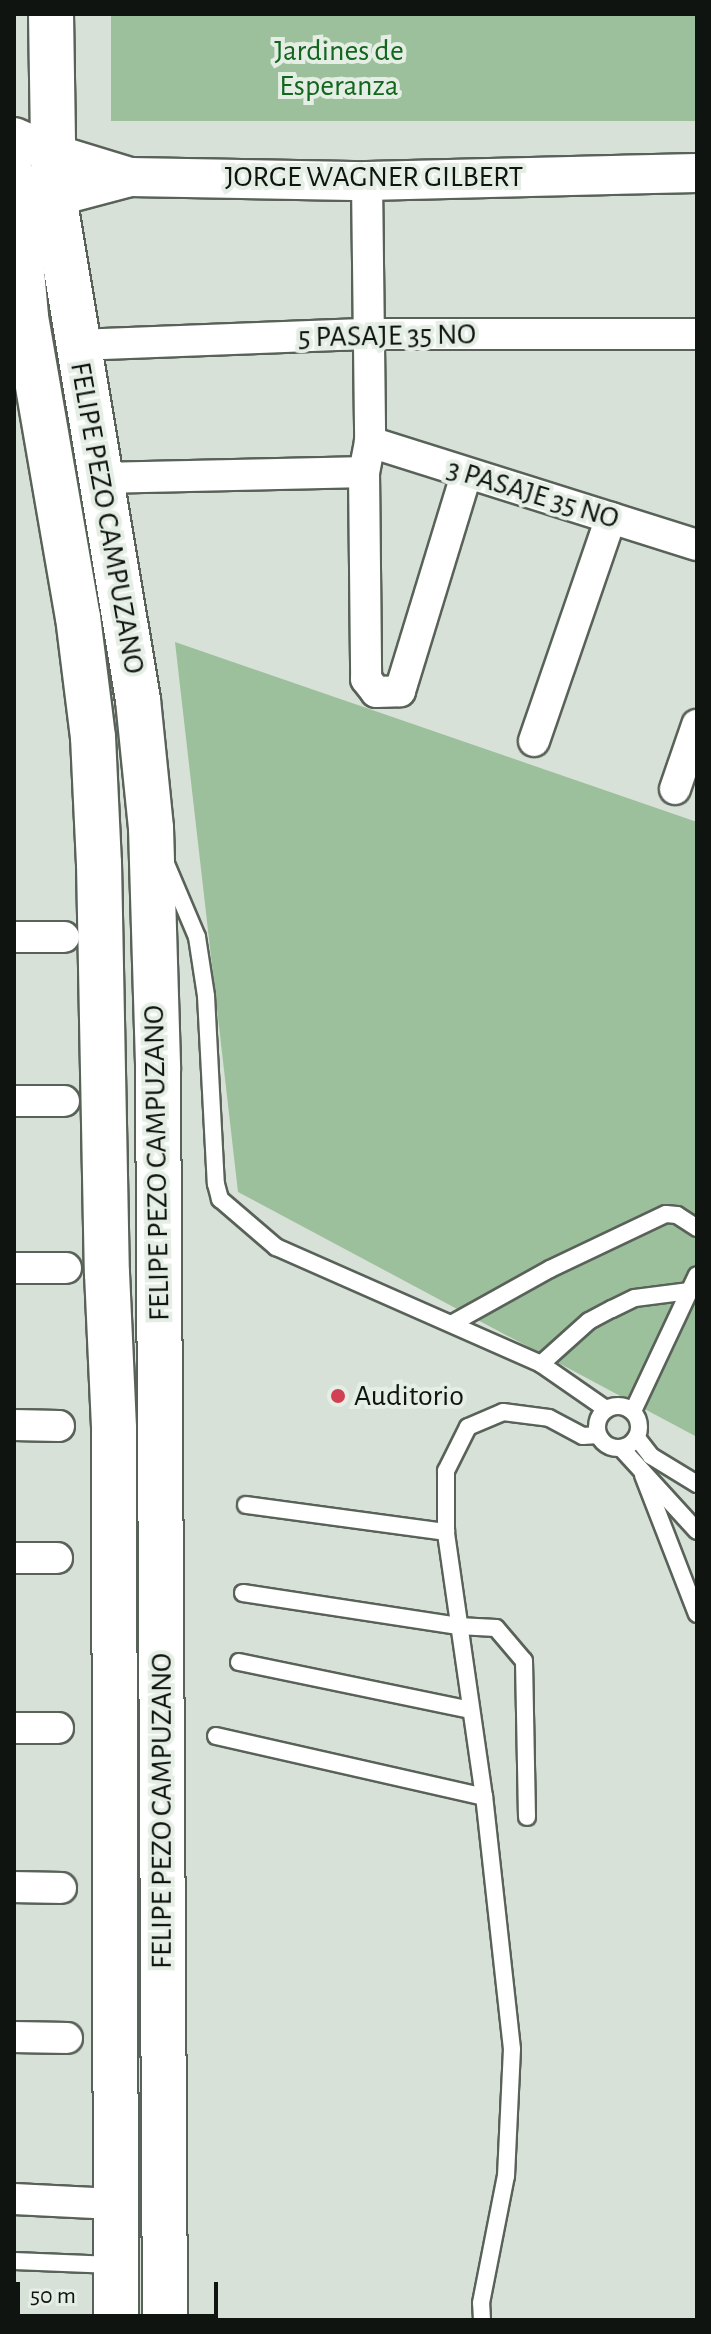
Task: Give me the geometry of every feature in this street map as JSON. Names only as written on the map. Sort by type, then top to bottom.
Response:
[{"type":"main road","name":"FELIPE PEZO CAMPUZANO","points":[[51,14],[28,191],[29,341],[78,617],[93,737],[102,938],[104,1148],[114,1429],[116,2320]]},
{"type":"main road","name":"FELIPE PEZO CAMPUZANO","points":[[14,179],[28,191],[77,345],[103,478],[138,700],[151,828],[158,1070],[165,2320]]},
{"type":"street","points":[[33,145],[130,177]]},
{"type":"street","name":"JORGE WAGNER GILBERT","points":[[28,191],[130,177],[367,181],[697,173]]},
{"type":"street","points":[[367,181],[370,442],[364,472],[366,679],[369,687],[384,694],[400,691],[466,475]]},
{"type":"street","name":"5 PASAJE 35 NO","points":[[77,345],[369,334],[697,334]]},
{"type":"street","name":"3 PASAJE 35 NO","points":[[370,442],[466,475],[697,545]]},
{"type":"street","points":[[103,478],[364,472]]},
{"type":"street","points":[[534,741],[611,518]]},
{"type":"street","points":[[675,789],[697,725]]},
{"type":"street","points":[[14,937],[64,937]]},
{"type":"street","points":[[14,1101],[64,1101]]},
{"type":"street","points":[[14,1268],[66,1268]]},
{"type":"street","points":[[14,1425],[59,1426]]},
{"type":"street","points":[[14,1558],[57,1558]]},
{"type":"street","points":[[14,1728],[58,1728]]},
{"type":"street","points":[[14,1887],[61,1888]]},
{"type":"street","points":[[14,2037],[67,2038]]},
{"type":"street","points":[[14,2199],[114,2204]]},
{"type":"lane","points":[[151,828],[197,937],[206,996],[215,1170],[220,1199],[276,1247],[541,1364],[606,1409],[624,1406],[633,1411],[640,1429],[637,1438],[622,1449],[612,1448],[598,1435],[596,1426],[606,1409]]},
{"type":"lane","points":[[453,1323],[550,1269],[666,1214],[677,1215],[697,1228]]},
{"type":"lane","points":[[633,1411],[697,1275]]},
{"type":"lane","points":[[541,1364],[589,1321],[612,1309],[635,1298],[690,1291]]},
{"type":"lane","points":[[482,2320],[481,2303],[506,2176],[512,2049],[484,1797],[446,1532],[446,1471],[468,1427],[503,1412],[549,1418],[583,1436],[598,1435]]},
{"type":"lane","points":[[637,1438],[651,1456],[697,1484]]},
{"type":"lane","points":[[622,1449],[697,1531]]},
{"type":"lane","points":[[643,1475],[697,1614]]},
{"type":"lane","points":[[246,1505],[446,1532]]},
{"type":"lane","points":[[243,1593],[458,1626],[496,1628],[524,1661],[527,1817]]},
{"type":"lane","points":[[239,1662],[470,1710]]},
{"type":"lane","points":[[216,1736],[484,1797]]},
{"type":"lane","points":[[14,2261],[115,2265]]},
{"type":"green space","name":"Jardines de Esperanza","points":[[111,14],[697,14],[697,121],[111,121]]},
{"type":"green space","points":[[175,642],[697,822],[697,1437],[238,1192]]},
{"type":"place","name":"Auditorio","points":[[338,1396]]}]
